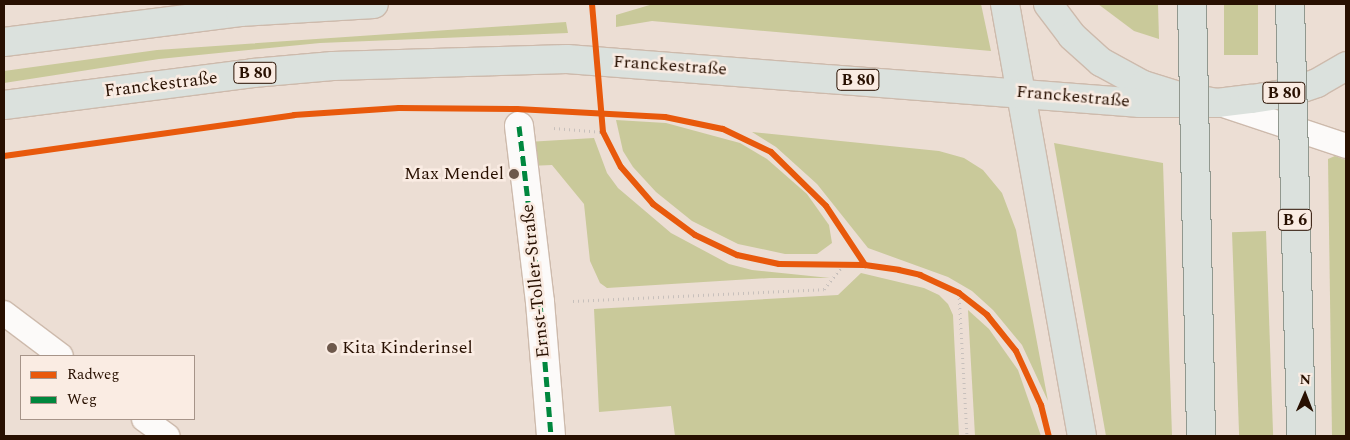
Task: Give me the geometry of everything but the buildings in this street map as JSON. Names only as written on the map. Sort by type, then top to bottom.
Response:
[{"type":"main road","points":[[4,42],[240,12],[374,4]]},
{"type":"main road","points":[[1006,4],[1082,436]]},
{"type":"main road","name":"B 80","points":[[1048,4],[1072,36],[1101,62],[1143,85],[1217,103],[1288,93],[1317,83],[1346,66]]},
{"type":"main road","points":[[1192,4],[1201,436]]},
{"type":"main road","name":"B 6","points":[[1290,4],[1302,436]]},
{"type":"main road","name":"Franckestraße","points":[[4,105],[262,72],[333,66],[507,60],[628,62],[1140,103],[1217,103]]},
{"type":"street","name":"Ernst-Toller-Straße","points":[[519,126],[540,302],[552,436]]},
{"type":"lane","points":[[1217,103],[1346,146]]},
{"type":"lane","points":[[4,313],[60,355]]},
{"type":"lane","points":[[145,420],[167,436]]},
{"type":"path","points":[[519,126],[603,132],[621,167],[653,204],[695,234],[737,255],[779,264],[864,265],[920,275],[966,298]]},
{"type":"path","points":[[859,256],[864,265]]},
{"type":"path","points":[[540,302],[824,289],[844,264]]},
{"type":"path","points":[[959,293],[967,436]]},
{"type":"green space","points":[[653,4],[981,4],[991,51],[652,21],[616,27],[616,15]]},
{"type":"green space","points":[[1098,4],[1158,4],[1159,39],[1134,31]]},
{"type":"green space","points":[[1224,4],[1258,4],[1258,55],[1224,55]]},
{"type":"green space","points":[[566,22],[568,33],[320,43],[159,59],[4,83],[4,71],[157,50]]},
{"type":"green space","points":[[616,120],[666,123],[740,143],[767,159],[807,194],[829,225],[832,243],[817,254],[785,254],[738,244],[692,221],[656,192],[633,167],[623,151]]},
{"type":"green space","points":[[752,132],[939,151],[964,158],[983,170],[1002,193],[1016,230],[1048,401],[1022,345],[993,310],[972,291],[948,277],[868,248],[817,184],[776,147]]},
{"type":"green space","points":[[594,138],[607,173],[618,188],[671,233],[729,264],[752,270],[830,278],[770,278],[607,288],[600,283],[590,261],[584,204],[552,165],[529,166],[527,142]]},
{"type":"green space","points":[[1054,143],[1163,163],[1172,436],[1106,436]]},
{"type":"green space","points":[[1335,156],[1346,160],[1346,436],[1332,436],[1328,159]]},
{"type":"green space","points":[[1266,231],[1273,436],[1239,436],[1232,232]]},
{"type":"green space","points":[[861,273],[924,288],[939,295],[948,304],[953,315],[959,436],[675,436],[671,406],[599,412],[594,309],[838,295]]},
{"type":"green space","points":[[968,310],[989,329],[1018,370],[1041,436],[975,436]]},
{"type":"marked path","points":[[519,126],[540,302],[551,436]]},
{"type":"cycle path","points":[[592,4],[603,132],[621,167],[653,204],[695,235],[737,255],[779,264],[865,265],[899,270],[920,275],[959,293],[987,315],[1016,351],[1041,405],[1049,436]]},
{"type":"cycle path","points":[[4,156],[294,115],[399,108],[517,109],[665,117],[723,129],[771,152],[826,206],[865,265]]},
{"type":"place","name":"Max Mendel","points":[[514,174]]},
{"type":"place","name":"Kita Kinderinsel","points":[[332,348]]}]
